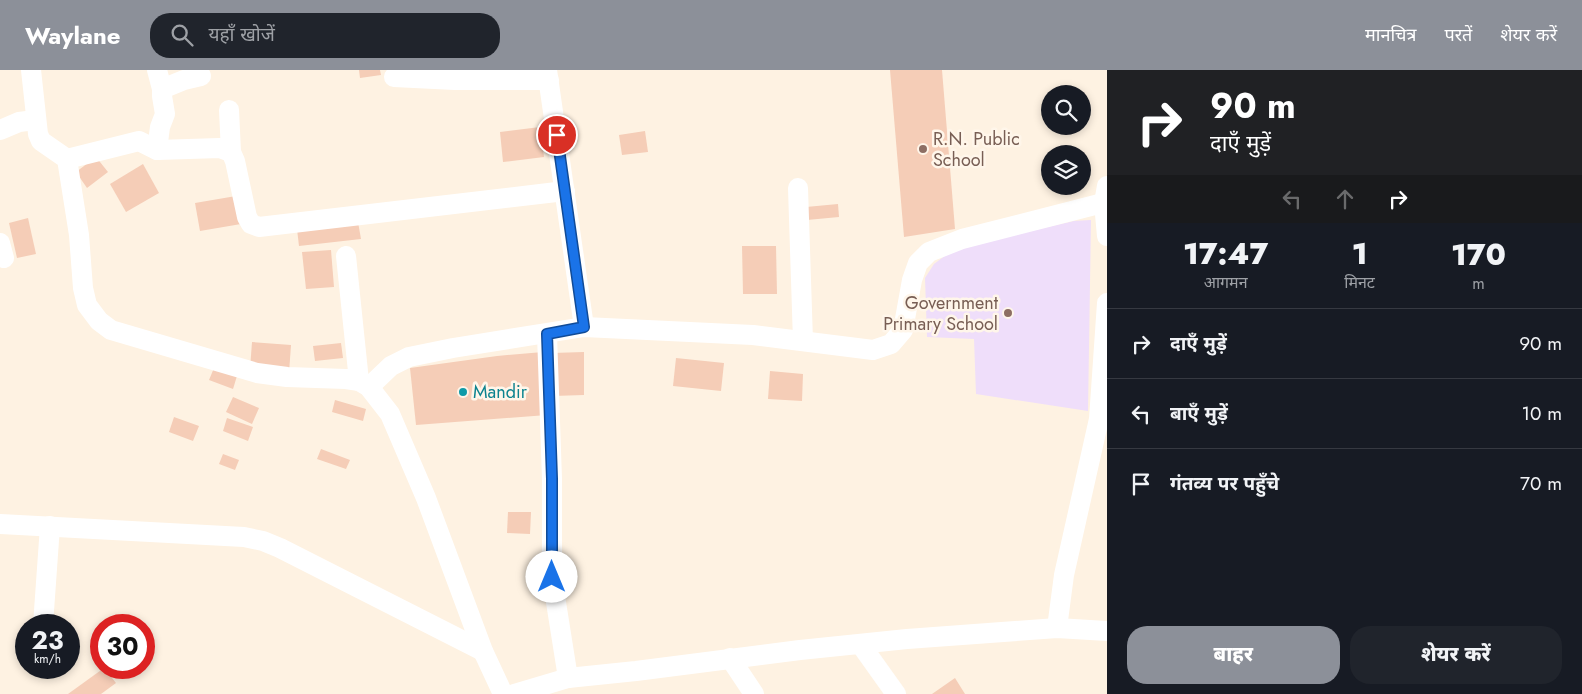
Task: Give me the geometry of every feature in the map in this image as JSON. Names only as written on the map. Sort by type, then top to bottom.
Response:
[{"type":"street","points":[[31,70],[36,120],[41,142],[67,159],[139,141],[157,150],[220,148],[231,152]]},
{"type":"street","points":[[394,77],[455,80],[548,75],[584,327]]},
{"type":"street","points":[[157,150],[160,127],[165,114],[159,79],[184,80],[201,76]]},
{"type":"street","points":[[229,110],[231,152],[236,161],[247,218],[251,224],[259,228],[565,191]]},
{"type":"street","points":[[0,130],[19,122],[36,120]]},
{"type":"street","points":[[67,159],[79,235],[83,288],[88,305],[99,321],[111,330],[257,373],[287,377],[346,379],[364,384],[391,366],[409,357],[584,327],[753,335],[873,350],[892,344],[903,330],[912,280],[918,263],[929,252],[962,239],[1106,197],[1107,236]]},
{"type":"street","points":[[798,188],[803,341]]},
{"type":"street","points":[[346,256],[364,384],[390,414],[426,498],[483,651],[503,694]]},
{"type":"street","points":[[1057,628],[1064,575],[1099,420],[1107,304]]},
{"type":"street","points":[[547,334],[552,479],[552,577],[568,678]]},
{"type":"street","points":[[0,524],[244,537],[263,541],[483,651]]},
{"type":"street","points":[[43,614],[50,526]]},
{"type":"street","points":[[514,694],[568,678],[907,639],[1057,628],[1107,631]]},
{"type":"street","points":[[860,645],[896,694]]},
{"type":"street","points":[[730,658],[754,694]]},
{"type":"shaded area","name":"Government Primary School","points":[[1091,220],[1088,411],[976,394],[974,339],[927,337],[925,278],[934,264],[950,252],[1074,221]]},
{"type":"building","points":[[359,70],[380,70],[381,75],[360,78]]},
{"type":"building","name":"R.N. Public School","points":[[890,70],[942,70],[955,229],[904,237]]},
{"type":"building","points":[[540,127],[544,157],[503,162],[500,132]]},
{"type":"building","points":[[645,131],[648,152],[622,155],[619,135]]},
{"type":"building","points":[[96,157],[108,172],[87,188],[76,172]]},
{"type":"building","points":[[143,164],[159,193],[126,212],[110,184]]},
{"type":"building","points":[[236,196],[241,224],[200,231],[195,203]]},
{"type":"building","points":[[838,204],[839,217],[807,220],[806,207]]},
{"type":"building","points":[[28,218],[36,254],[17,258],[9,223]]},
{"type":"building","points":[[358,222],[361,239],[299,246],[297,229]]},
{"type":"building","points":[[742,246],[776,246],[777,294],[743,294]]},
{"type":"building","points":[[331,250],[334,287],[306,289],[302,252]]},
{"type":"building","points":[[252,342],[291,345],[289,373],[250,369]]},
{"type":"building","points":[[341,343],[343,358],[315,361],[313,346]]},
{"type":"building","name":"Mandir","points":[[543,352],[547,415],[416,425],[410,368],[497,356]]},
{"type":"building","points":[[584,352],[584,395],[553,396],[552,353]]},
{"type":"building","points":[[676,358],[724,363],[721,391],[673,386]]},
{"type":"building","points":[[214,368],[237,376],[233,389],[209,380]]},
{"type":"building","points":[[770,371],[803,374],[802,401],[768,399]]},
{"type":"building","points":[[233,397],[259,408],[252,424],[226,412]]},
{"type":"building","points":[[335,400],[366,409],[363,421],[332,412]]},
{"type":"building","points":[[174,417],[199,426],[193,441],[169,432]]},
{"type":"building","points":[[227,418],[253,427],[248,441],[223,431]]},
{"type":"building","points":[[321,449],[350,460],[346,469],[317,459]]},
{"type":"building","points":[[223,454],[239,460],[235,470],[219,464]]},
{"type":"building","points":[[508,512],[531,512],[530,534],[507,533]]},
{"type":"building","points":[[90,678],[113,679],[116,683],[101,694],[68,694]]},
{"type":"building","points":[[955,678],[965,694],[932,694]]},
{"type":"place","name":"R.N. Public School","points":[[923,149]]},
{"type":"place","name":"Government Primary School","points":[[1008,313]]},
{"type":"place","name":"Mandir","points":[[463,392]]},
{"type":"route","points":[[552,577],[552,479],[547,334],[584,327],[557,135]]}]
